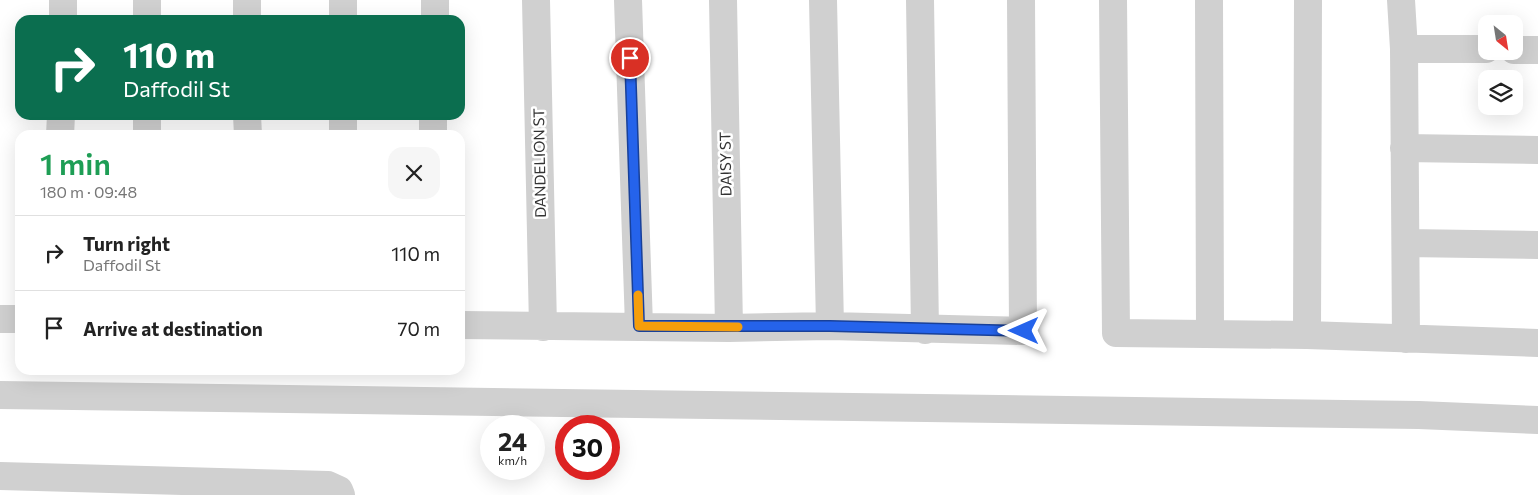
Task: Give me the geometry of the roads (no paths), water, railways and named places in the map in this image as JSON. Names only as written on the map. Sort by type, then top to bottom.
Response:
[{"type":"street","points":[[63,0],[63,15]]},
{"type":"street","points":[[147,0],[147,15]]},
{"type":"street","points":[[247,0],[247,15]]},
{"type":"street","points":[[343,0],[343,15]]},
{"type":"street","points":[[435,0],[435,15]]},
{"type":"street","name":"DANDELION ST","points":[[536,0],[543,327]]},
{"type":"street","points":[[628,0],[639,326]]},
{"type":"street","name":"DAISY ST","points":[[724,0],[729,328]]},
{"type":"street","points":[[823,0],[830,326]]},
{"type":"street","points":[[920,0],[925,330]]},
{"type":"street","points":[[465,325],[729,328],[830,326],[925,330],[1024,331],[1021,0]]},
{"type":"street","points":[[1113,0],[1116,333],[1307,335],[1538,343]]},
{"type":"street","points":[[1208,0],[1210,334]]},
{"type":"street","points":[[1307,335],[1308,0]]},
{"type":"street","points":[[1401,0],[1404,49],[1406,339]]},
{"type":"street","points":[[1404,49],[1478,50]]},
{"type":"street","points":[[1523,50],[1538,50]]},
{"type":"street","points":[[1404,148],[1538,150]]},
{"type":"street","points":[[1406,243],[1538,245]]},
{"type":"street","points":[[0,319],[15,319]]},
{"type":"street","points":[[0,395],[1419,414],[1538,420]]},
{"type":"street","points":[[0,476],[328,485],[339,490],[341,495]]}]
